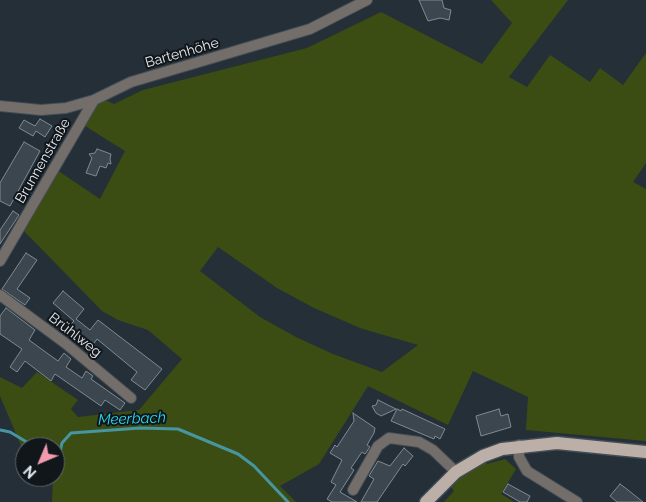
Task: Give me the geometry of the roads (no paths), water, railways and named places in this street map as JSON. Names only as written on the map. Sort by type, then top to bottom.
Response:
[{"type":"main road","points":[[426,502],[456,472],[483,456],[519,446],[557,442],[646,452]]},
{"type":"street","name":"Bartenhöhe","points":[[0,106],[58,109],[94,100],[131,82],[310,30],[365,1]]},
{"type":"street","name":"Brunnenstraße","points":[[0,261],[94,100]]},
{"type":"street","name":"Brühlweg","points":[[0,295],[65,343],[131,398]]},
{"type":"street","points":[[353,490],[378,446],[389,438],[419,442],[433,450],[456,472]]},
{"type":"street","points":[[519,446],[519,457],[527,471],[577,502]]},
{"type":"waterway","name":"Meerbach","points":[[65,440],[71,433],[140,428],[178,429],[238,454],[254,466],[288,502]]},
{"type":"waterway","name":"Meerbach","points":[[0,430],[10,432],[18,437]]}]
